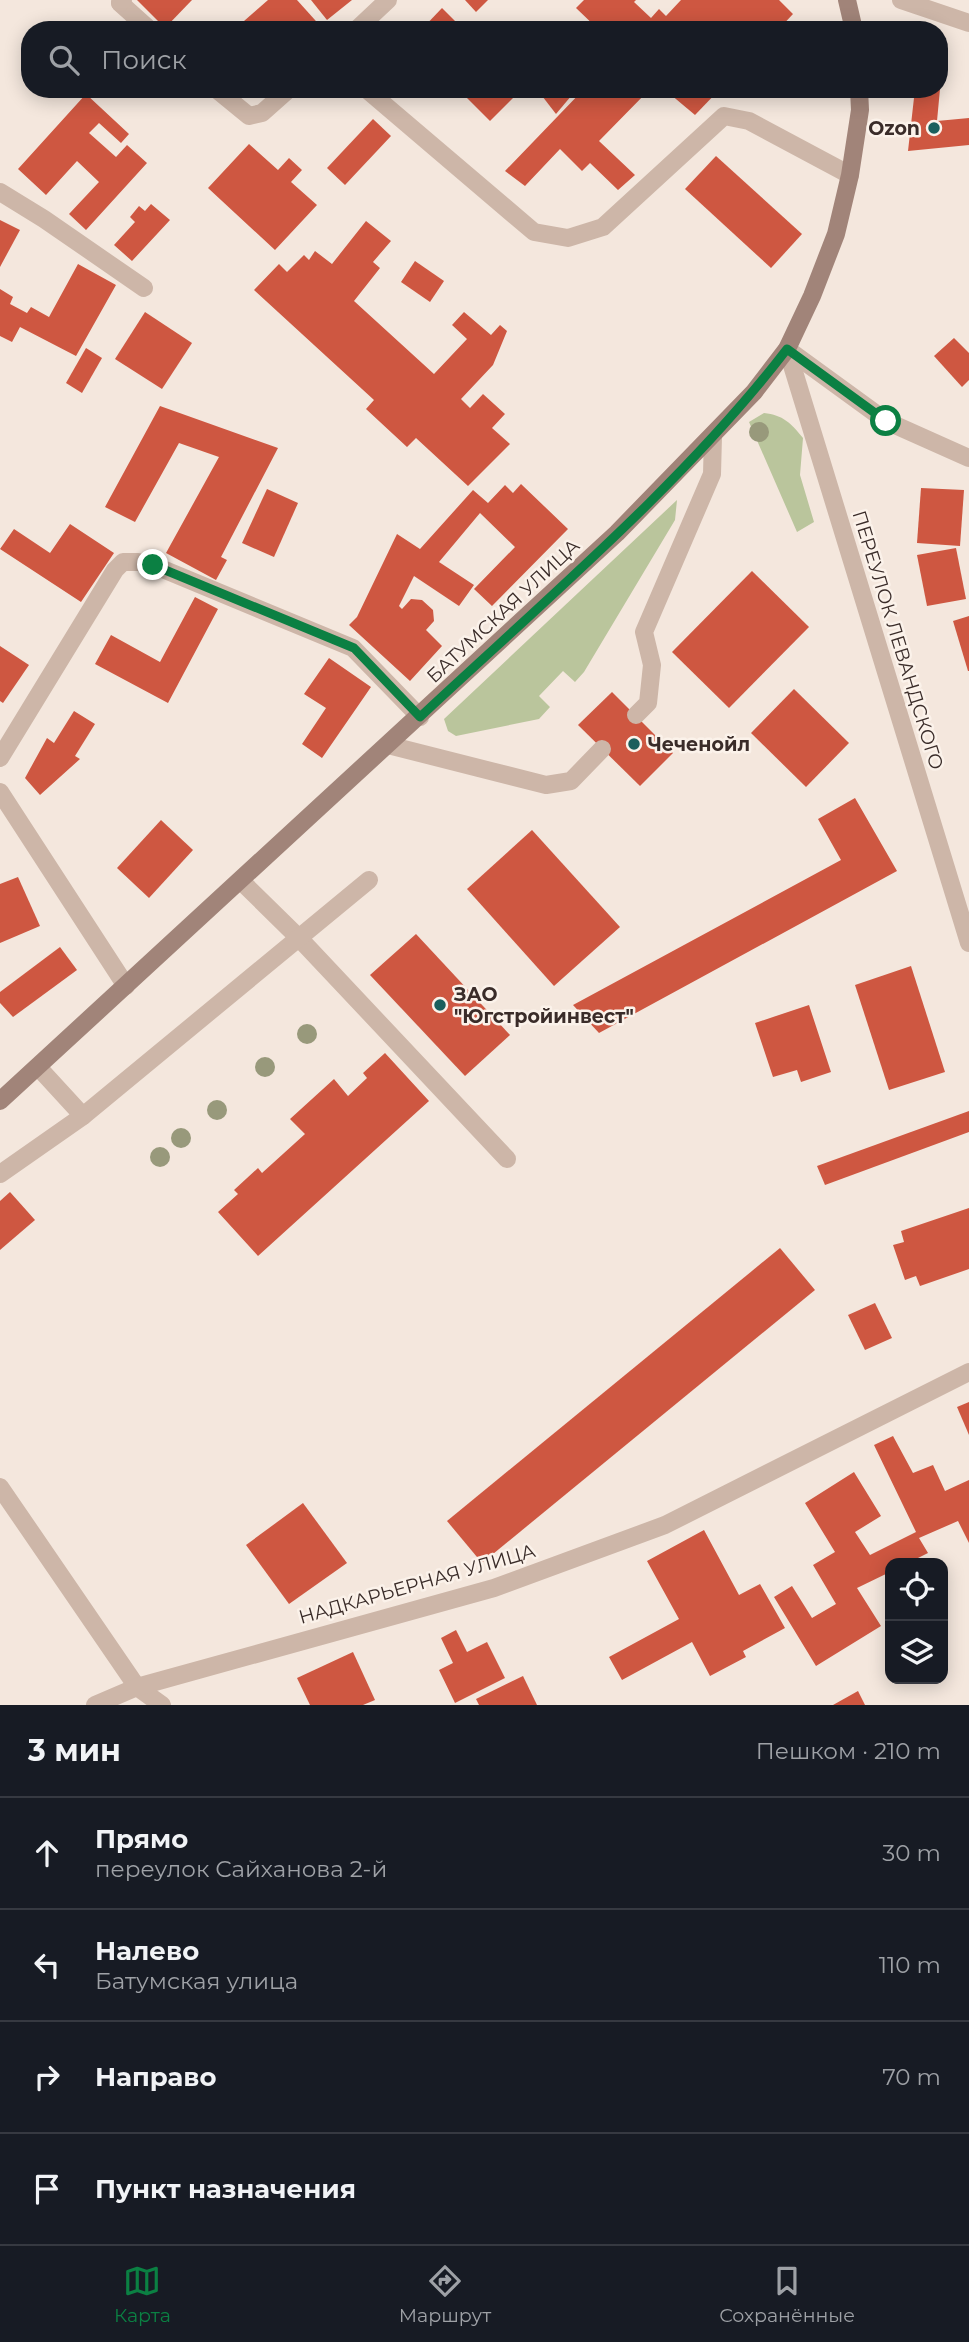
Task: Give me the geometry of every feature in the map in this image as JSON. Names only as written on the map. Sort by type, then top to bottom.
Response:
[{"type":"main road","points":[[847,0],[853,21]]},
{"type":"main road","name":"БАТУМСКАЯ УЛИЦА","points":[[0,1101],[617,533],[754,392],[787,349],[812,296],[836,234],[850,175],[859,98]]},
{"type":"street","points":[[366,21],[388,0]]},
{"type":"street","points":[[901,0],[969,23]]},
{"type":"street","points":[[122,2],[141,21]]},
{"type":"street","points":[[226,98],[243,113],[256,116],[278,98]]},
{"type":"street","points":[[376,98],[534,233],[568,238],[603,227],[724,116],[749,121],[850,175]]},
{"type":"street","points":[[0,192],[144,288]]},
{"type":"street","points":[[787,349],[886,421],[969,458]]},
{"type":"street","name":"ПЕРЕУЛОК ЛЕВАНДСКОГО","points":[[787,349],[969,943]]},
{"type":"street","points":[[636,715],[648,703],[652,665],[644,632],[712,474],[713,436]]},
{"type":"street","points":[[0,758],[115,570],[123,562],[153,565],[354,648],[420,717]]},
{"type":"street","points":[[388,745],[547,785],[571,781],[602,749]]},
{"type":"street","points":[[0,792],[126,986]]},
{"type":"street","points":[[0,1174],[83,1116],[369,880]]},
{"type":"street","points":[[241,881],[299,938],[507,1159]]},
{"type":"street","points":[[38,1067],[83,1116]]},
{"type":"street","name":"НАДКАРЬЕРНАЯ УЛИЦА","points":[[95,1705],[137,1687],[494,1588],[665,1525],[969,1372]]},
{"type":"street","points":[[0,1487],[137,1687],[162,1705]]},
{"type":"green space","points":[[764,413],[786,421],[803,438],[800,475],[814,522],[797,532],[749,422]]},
{"type":"green space","points":[[677,500],[675,520],[584,672],[575,682],[563,671],[539,696],[550,707],[539,719],[456,736],[448,731],[444,719]]},
{"type":"building","points":[[137,0],[192,0],[172,21],[158,21]]},
{"type":"building","points":[[268,0],[297,0],[316,21],[244,21]]},
{"type":"building","points":[[311,0],[352,0],[327,20]]},
{"type":"building","points":[[465,0],[488,0],[476,12]]},
{"type":"building","points":[[584,0],[636,0],[634,2],[651,18],[659,9],[666,16],[681,0],[779,0],[793,14],[786,21],[590,21],[576,8]]},
{"type":"building","points":[[442,8],[455,21],[430,21]]},
{"type":"building","points":[[82,98],[90,98],[129,134],[121,143],[99,123],[89,133],[116,157],[127,145],[147,163],[86,230],[69,214],[99,182],[77,161],[46,195],[18,169]]},
{"type":"building","points":[[467,98],[513,98],[490,121]]},
{"type":"building","points":[[544,98],[569,98],[556,114]]},
{"type":"building","points":[[575,98],[641,98],[599,141],[635,175],[618,190],[590,163],[582,171],[560,149],[525,186],[505,171]]},
{"type":"building","points":[[675,98],[711,98],[695,115]]},
{"type":"building","points":[[914,98],[939,98],[937,121],[969,118],[969,145],[908,151]]},
{"type":"building","points":[[373,119],[391,136],[345,185],[327,168]]},
{"type":"building","points":[[249,144],[278,170],[289,158],[302,170],[291,182],[317,205],[275,250],[208,188]]},
{"type":"building","points":[[716,156],[802,234],[771,268],[685,189]]},
{"type":"building","points":[[151,204],[170,220],[132,261],[114,245],[135,222],[130,217],[139,206],[145,211]]},
{"type":"building","points":[[0,220],[20,230],[0,267]]},
{"type":"building","points":[[366,221],[391,241],[373,262],[380,268],[354,301],[434,374],[467,339],[452,325],[464,312],[491,335],[500,325],[507,331],[493,365],[461,399],[470,408],[483,394],[505,414],[492,428],[510,444],[468,486],[416,438],[407,447],[366,409],[374,400],[254,290],[279,264],[287,272],[304,255],[309,260],[315,251],[332,264]]},
{"type":"building","points":[[415,261],[444,281],[430,302],[401,282]]},
{"type":"building","points":[[78,264],[116,285],[76,356],[20,327],[12,342],[0,336],[0,289],[13,297],[10,304],[27,313],[31,307],[49,317]]},
{"type":"building","points":[[145,312],[192,343],[162,389],[115,359]]},
{"type":"building","points":[[954,338],[969,353],[969,380],[962,387],[934,356]]},
{"type":"building","points":[[86,348],[102,358],[82,393],[66,383]]},
{"type":"building","points":[[160,406],[278,448],[221,557],[227,560],[216,580],[166,553],[219,457],[179,443],[135,522],[105,507]]},
{"type":"building","points":[[521,484],[568,529],[492,606],[474,589],[515,547],[480,513],[439,562],[474,585],[459,606],[414,576],[399,606],[402,609],[411,599],[422,600],[433,610],[434,621],[426,630],[442,646],[410,681],[349,625],[357,617],[397,534],[420,549],[473,490],[488,503],[505,485],[513,493]]},
{"type":"building","points":[[921,488],[964,490],[960,546],[917,543]]},
{"type":"building","points":[[267,489],[298,503],[274,557],[242,543]]},
{"type":"building","points":[[70,524],[114,553],[81,602],[0,549],[14,529],[50,553]]},
{"type":"building","points":[[956,548],[966,599],[927,606],[917,555]]},
{"type":"building","points":[[752,571],[809,627],[729,708],[672,652]]},
{"type":"building","points":[[195,597],[218,609],[168,703],[95,664],[111,635],[160,662]]},
{"type":"building","points":[[969,616],[969,671],[968,671],[953,621]]},
{"type":"building","points":[[0,646],[29,665],[3,703],[0,701]]},
{"type":"building","points":[[329,658],[371,687],[322,758],[302,744],[326,708],[304,694]]},
{"type":"building","points":[[794,689],[849,743],[806,787],[751,733]]},
{"type":"building","points":[[612,692],[673,753],[640,786],[578,725]]},
{"type":"building","points":[[74,711],[95,724],[75,756],[80,759],[40,795],[25,778],[47,738],[54,743]]},
{"type":"building","points":[[855,798],[897,871],[599,1033],[573,1005],[841,860],[818,819]]},
{"type":"building","points":[[161,820],[193,850],[149,898],[117,868]]},
{"type":"building","points":[[532,830],[620,927],[554,986],[467,889]]},
{"type":"building","points":[[18,877],[40,926],[0,943],[0,884]]},
{"type":"building","name":"ЗАО \"Югстройинвест\"","points":[[416,934],[510,1035],[465,1076],[370,975]]},
{"type":"building","points":[[60,947],[77,970],[13,1017],[0,1003],[0,992]]},
{"type":"building","points":[[911,966],[945,1072],[889,1090],[855,985]]},
{"type":"building","points":[[809,1005],[831,1072],[801,1082],[797,1070],[773,1077],[755,1023]]},
{"type":"building","points":[[385,1053],[429,1101],[258,1256],[218,1212],[238,1194],[234,1190],[258,1168],[262,1173],[305,1134],[290,1119],[334,1079],[348,1096],[367,1078],[363,1073]]},
{"type":"building","points":[[969,1111],[969,1132],[825,1185],[817,1166]]},
{"type":"building","points":[[10,1192],[35,1220],[0,1250],[0,1201]]},
{"type":"building","points":[[969,1208],[969,1269],[920,1286],[916,1276],[905,1280],[893,1245],[904,1242],[901,1231]]},
{"type":"building","points":[[780,1248],[815,1290],[482,1563],[447,1521]]},
{"type":"building","points":[[875,1303],[892,1338],[865,1350],[848,1315]]},
{"type":"building","points":[[969,1402],[969,1435],[957,1407]]},
{"type":"building","points":[[893,1436],[913,1473],[933,1465],[945,1491],[969,1480],[969,1543],[958,1521],[919,1538],[928,1553],[918,1558],[885,1558],[885,1574],[857,1588],[881,1626],[816,1666],[774,1597],[792,1586],[812,1618],[836,1604],[813,1565],[835,1552],[805,1503],[854,1472],[881,1516],[855,1532],[870,1555],[916,1532],[874,1445]]},
{"type":"building","points":[[303,1503],[347,1563],[289,1604],[246,1545]]},
{"type":"building","points":[[704,1530],[739,1595],[760,1584],[785,1628],[743,1651],[746,1657],[710,1676],[692,1642],[622,1680],[609,1657],[679,1619],[647,1561]]},
{"type":"building","points":[[456,1630],[467,1652],[487,1642],[505,1678],[455,1703],[439,1670],[453,1663],[441,1638]]},
{"type":"building","points":[[353,1652],[375,1700],[363,1705],[310,1705],[297,1678]]},
{"type":"building","points":[[523,1676],[537,1705],[479,1705],[476,1699]]},
{"type":"building","points":[[858,1691],[865,1705],[833,1705]]},
{"type":"place","name":"Ozon","points":[[934,128]]},
{"type":"place","name":"Чеченойл","points":[[634,744]]},
{"type":"place","name":"ЗАО \"Югстройинвест\"","points":[[440,1005]]},
{"type":"route","points":[[153,565],[354,648],[420,717],[617,533],[754,392],[787,349],[886,421]]}]
